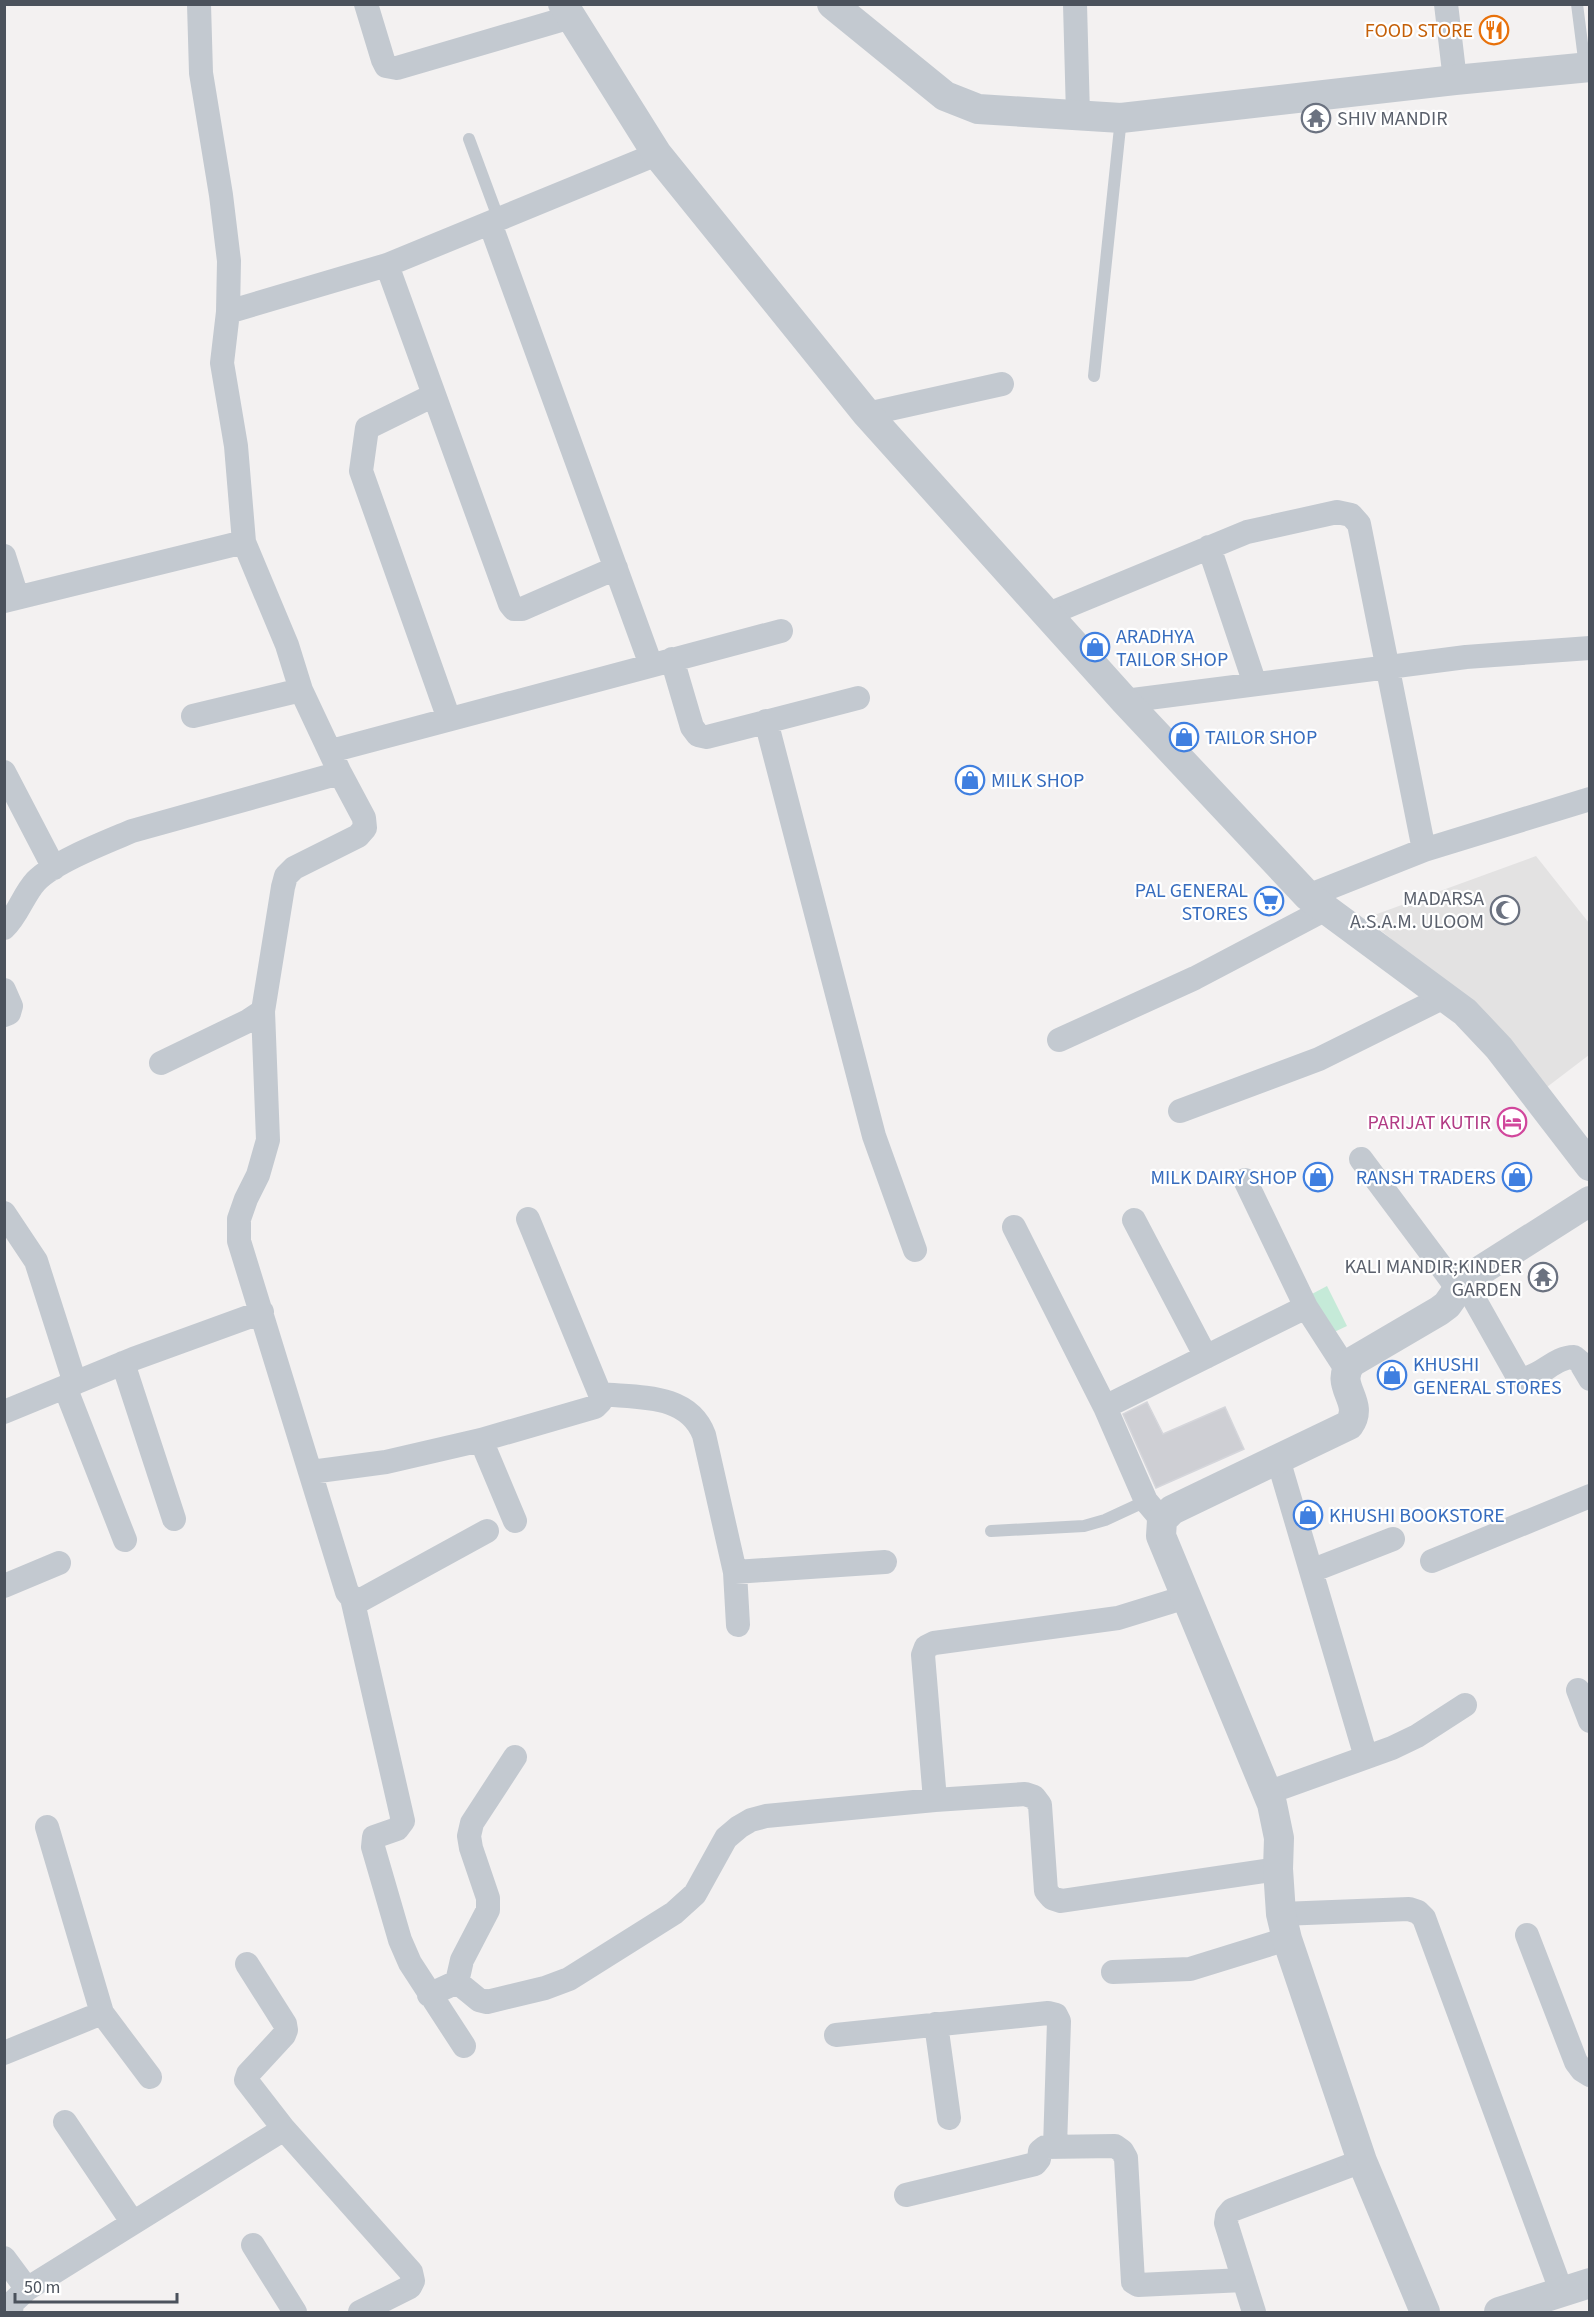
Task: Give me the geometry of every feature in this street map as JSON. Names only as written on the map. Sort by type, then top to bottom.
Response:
[{"type":"street","points":[[199,4],[201,73],[221,195],[229,261],[228,312],[222,363],[236,446],[244,520],[244,542],[287,645],[301,690],[364,818],[364,828],[358,836],[294,868],[286,876],[263,1011],[268,1140],[258,1175],[239,1219],[239,1241],[347,1592],[352,1598],[403,1821],[397,1829],[374,1838],[373,1847],[400,1940],[410,1964],[464,2046]]},
{"type":"street","points":[[366,4],[382,60],[386,66],[397,68],[567,11],[657,154],[867,414],[1125,701],[1317,903],[1465,1012],[1499,1048],[1590,1166]]},
{"type":"street","points":[[832,4],[945,96],[978,109],[1121,118],[1587,67]]},
{"type":"street","points":[[1075,4],[1078,115]]},
{"type":"street","points":[[1446,4],[1455,80]]},
{"type":"street","points":[[228,312],[387,265],[657,154]]},
{"type":"street","points":[[495,221],[616,568],[692,727],[698,735],[707,737],[858,698]]},
{"type":"street","points":[[387,265],[510,604],[514,609],[522,609],[616,568]]},
{"type":"street","points":[[867,414],[1002,384]]},
{"type":"street","points":[[434,395],[367,428],[361,471],[449,719]]},
{"type":"street","points":[[1046,615],[1247,532],[1337,512],[1351,515],[1359,524],[1424,850]]},
{"type":"street","points":[[4,556],[11,599],[244,542]]},
{"type":"street","points":[[1209,548],[1255,684]]},
{"type":"street","points":[[331,751],[781,632]]},
{"type":"street","points":[[1125,701],[1466,657],[1590,648]]},
{"type":"street","points":[[193,716],[301,690]]},
{"type":"street","points":[[766,722],[874,1136],[915,1250]]},
{"type":"street","points":[[4,772],[54,868]]},
{"type":"street","points":[[4,928],[36,882],[54,868],[132,831],[340,773]]},
{"type":"street","points":[[1059,1040],[1195,978],[1317,903],[1424,850],[1590,799]]},
{"type":"street","points":[[4,990],[11,1006],[9,1013],[4,1016]]},
{"type":"street","points":[[1180,1111],[1319,1059],[1444,997]]},
{"type":"street","points":[[161,1063],[248,1021],[263,1011]]},
{"type":"street","points":[[1361,1159],[1461,1285],[1517,1375],[1522,1379],[1531,1378],[1564,1357],[1574,1356],[1590,1379]]},
{"type":"street","points":[[1245,1180],[1306,1307],[1346,1369]]},
{"type":"street","points":[[1154,1510],[1172,1510],[1349,1425],[1355,1417],[1355,1408],[1344,1378],[1346,1369],[1352,1362],[1447,1305],[1461,1285],[1590,1201]]},
{"type":"street","points":[[4,1213],[36,1261],[70,1385],[125,1540]]},
{"type":"street","points":[[311,1472],[386,1462],[481,1440],[595,1407],[600,1402],[600,1394],[528,1219]]},
{"type":"street","points":[[1134,1220],[1206,1357]]},
{"type":"street","points":[[1014,1227],[1154,1510],[1161,1536],[1272,1804],[1279,1838],[1278,1869],[1284,1926],[1362,2161],[1425,2313]]},
{"type":"street","points":[[1105,1407],[1306,1307]]},
{"type":"street","points":[[4,1412],[123,1363],[262,1312]]},
{"type":"street","points":[[123,1363],[174,1519]]},
{"type":"street","points":[[600,1394],[666,1400],[691,1413],[700,1424],[735,1572],[738,1625]]},
{"type":"street","points":[[481,1440],[514,1521]]},
{"type":"street","points":[[1278,1459],[1366,1757]]},
{"type":"street","points":[[1432,1561],[1590,1496]]},
{"type":"street","points":[[352,1598],[361,1600],[487,1531]]},
{"type":"street","points":[[1311,1571],[1393,1539]]},
{"type":"street","points":[[735,1572],[885,1562]]},
{"type":"street","points":[[4,1586],[59,1563]]},
{"type":"street","points":[[935,1800],[923,1655],[926,1647],[934,1643],[1118,1618],[1186,1596]]},
{"type":"street","points":[[1578,1690],[1590,1721]]},
{"type":"street","points":[[1267,1793],[1417,1737],[1466,1705]]},
{"type":"street","points":[[457,1982],[462,1960],[488,1910],[488,1898],[471,1848],[469,1836],[472,1822],[515,1757]]},
{"type":"street","points":[[457,1982],[479,2000],[487,2002],[545,1988],[569,1979],[685,1904],[702,1883],[726,1838],[739,1827],[766,1816],[1025,1794],[1034,1797],[1040,1805],[1046,1891],[1052,1898],[1061,1901],[1278,1869]]},
{"type":"street","points":[[47,1827],[102,2013],[150,2077]]},
{"type":"street","points":[[1113,1972],[1190,1969],[1284,1926],[1409,1909],[1418,1912],[1424,1918],[1576,2288],[1501,2312]]},
{"type":"street","points":[[1527,1935],[1576,2062],[1590,2075]]},
{"type":"street","points":[[247,1964],[285,2024],[286,2030],[248,2074],[246,2080],[284,2129],[411,2272],[413,2281],[410,2287],[360,2313]]},
{"type":"street","points":[[429,1995],[457,1982]]},
{"type":"street","points":[[6,2049],[102,2013]]},
{"type":"street","points":[[836,2036],[1048,2013],[1056,2015],[1059,2021],[1054,2147]]},
{"type":"street","points":[[936,2024],[949,2118]]},
{"type":"street","points":[[65,2122],[133,2223]]},
{"type":"street","points":[[11,2313],[12,2303],[27,2289],[284,2129]]},
{"type":"street","points":[[906,2194],[1035,2164],[1042,2148],[1115,2146],[1126,2158],[1133,2282],[1138,2285],[1244,2280]]},
{"type":"street","points":[[1254,2313],[1226,2223],[1232,2210],[1362,2161]]},
{"type":"street","points":[[253,2245],[295,2313]]},
{"type":"street","points":[[4,2258],[27,2289]]},
{"type":"lane","points":[[1577,4],[1587,67]]},
{"type":"lane","points":[[1094,376],[1121,118]]},
{"type":"lane","points":[[469,139],[495,221]]},
{"type":"lane","points":[[991,1531],[1084,1526],[1154,1510]]},
{"type":"shaded area","name":"MADARSA A.S.A.M. ULOOM","points":[[1536,856],[1589,923],[1589,1055],[1547,1087],[1432,973],[1366,918]]},
{"type":"green space","points":[[1327,1286],[1347,1326],[1332,1333],[1310,1295]]},
{"type":"building","points":[[1147,1402],[1163,1434],[1225,1407],[1244,1449],[1156,1488],[1123,1414]]},
{"type":"place","name":"FOOD STORE","points":[[1494,30]]},
{"type":"place","name":"SHIV MANDIR","points":[[1316,118]]},
{"type":"place","name":"ARADHYA TAILOR SHOP","points":[[1095,647]]},
{"type":"place","name":"TAILOR SHOP","points":[[1184,737]]},
{"type":"place","name":"MILK SHOP","points":[[970,780]]},
{"type":"place","name":"PAL GENERAL STORES","points":[[1269,901]]},
{"type":"place","name":"MADARSA A.S.A.M. ULOOM","points":[[1505,910]]},
{"type":"place","name":"PARIJAT KUTIR","points":[[1512,1122]]},
{"type":"place","name":"MILK DAIRY SHOP","points":[[1318,1177]]},
{"type":"place","name":"RANSH TRADERS","points":[[1517,1177]]},
{"type":"place","name":"KALI MANDIR;KINDER GARDEN","points":[[1543,1277]]},
{"type":"place","name":"KHUSHI GENERAL STORES","points":[[1392,1375]]},
{"type":"place","name":"KHUSHI BOOKSTORE","points":[[1308,1515]]}]
